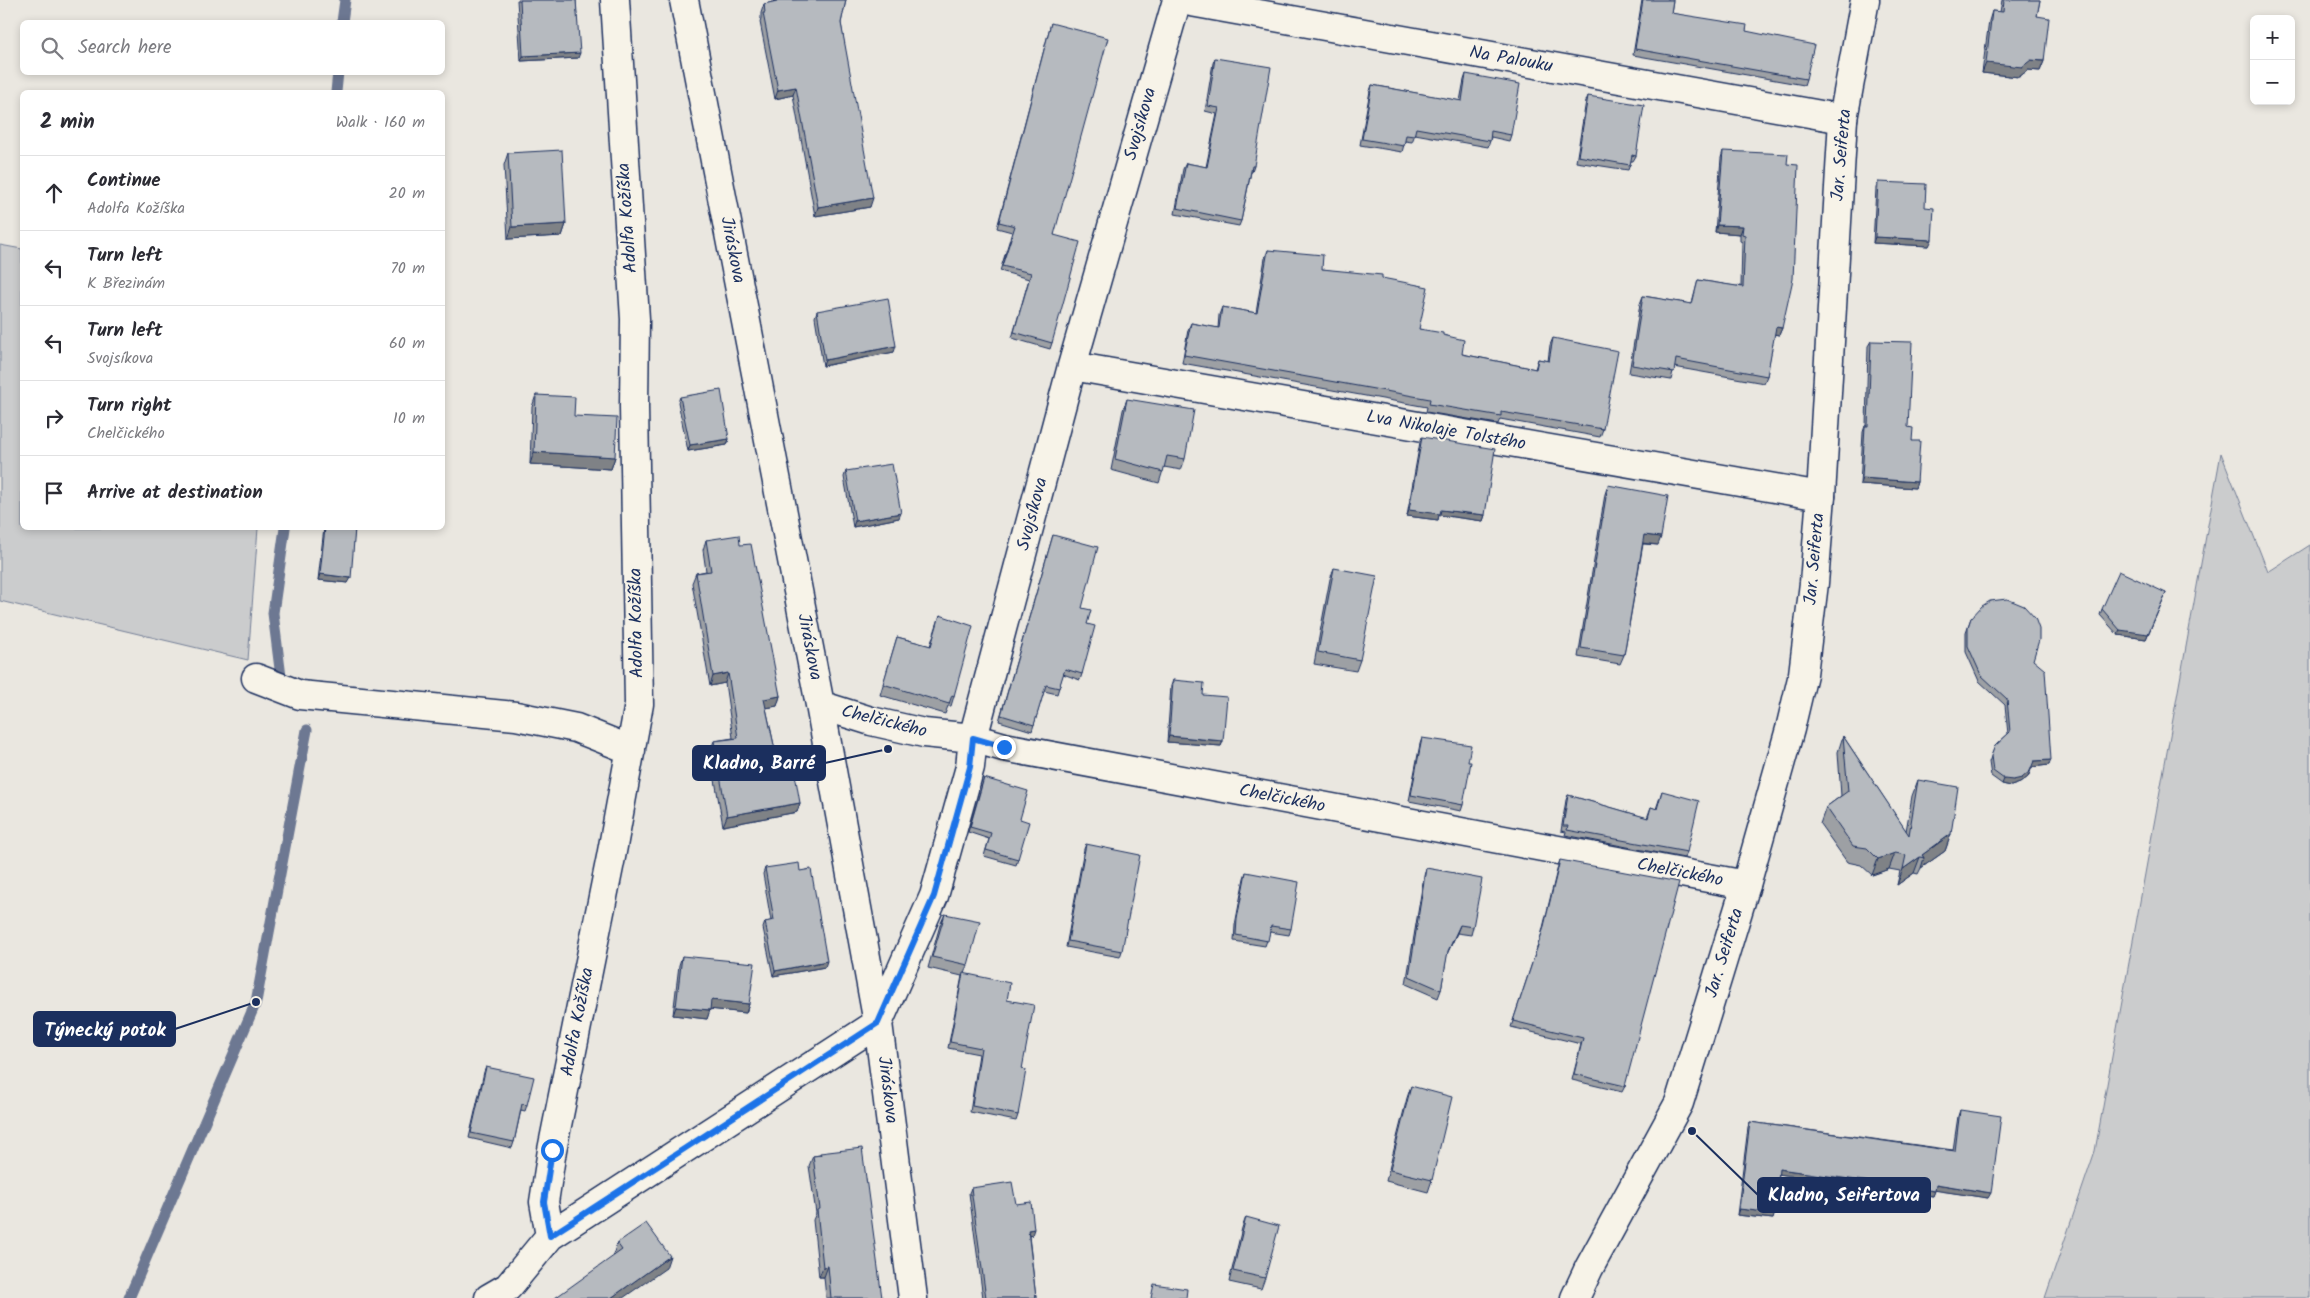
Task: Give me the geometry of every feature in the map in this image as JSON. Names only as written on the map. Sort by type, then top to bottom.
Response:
[{"type":"street","name":"Adolfa Kožíška","points":[[550,1236],[544,1202],[551,1158],[639,704],[634,406],[635,319],[615,0]]},
{"type":"street","name":"Jiráskova","points":[[684,0],[820,705],[878,1023],[914,1298]]},
{"type":"street","name":"Na Palouku","points":[[1178,0],[1842,120]]},
{"type":"street","name":"Svojsíkova","points":[[878,1023],[934,896],[970,767],[973,738],[1072,366],[1178,0]]},
{"type":"street","name":"Jar. Seiferta","points":[[1575,1298],[1589,1268],[1679,1103],[1746,885],[1790,730],[1803,674],[1814,584],[1821,496],[1842,120],[1865,0]]},
{"type":"street","name":"Lva Nikolaje Tolstého","points":[[1072,366],[1821,496]]},
{"type":"street","points":[[256,678],[300,695],[516,716],[576,728],[631,750]]},
{"type":"street","name":"Chelčického","points":[[820,705],[871,721],[915,731],[973,738],[1004,747],[1746,885]]},
{"type":"street","points":[[489,1298],[508,1287],[550,1236],[878,1023]]},
{"type":"shaded area","points":[[0,245],[20,249],[20,530],[258,530],[248,660],[0,601]]},
{"type":"shaded area","points":[[2221,453],[2268,572],[2310,545],[2310,1298],[2045,1298],[2095,1151]]},
{"type":"building","points":[[520,0],[576,0],[580,53],[523,56]]},
{"type":"building","points":[[777,0],[846,0],[841,23],[873,198],[818,207],[796,87],[778,90],[763,13],[765,13],[764,4]]},
{"type":"building","points":[[1643,0],[1673,0],[1671,13],[1747,25],[1746,31],[1814,45],[1806,79],[1635,49]]},
{"type":"building","points":[[2004,0],[2040,0],[2037,16],[2049,18],[2044,61],[2031,60],[2022,67],[1986,63],[1992,11],[2003,12]]},
{"type":"building","points":[[1051,23],[1108,38],[1054,235],[1080,242],[1052,343],[1014,332],[1031,273],[1002,266],[1015,226],[999,222]]},
{"type":"building","points":[[1215,58],[1271,67],[1254,166],[1252,166],[1241,221],[1177,208],[1186,163],[1207,167],[1219,108],[1208,106]]},
{"type":"building","points":[[1466,74],[1520,84],[1511,135],[1491,131],[1490,141],[1416,128],[1414,136],[1406,135],[1404,146],[1362,139],[1372,85],[1462,101]]},
{"type":"building","points":[[1588,96],[1644,105],[1636,156],[1632,155],[1630,165],[1578,156]]},
{"type":"building","points":[[562,150],[566,224],[512,227],[508,153]]},
{"type":"building","points":[[1723,151],[1788,154],[1787,164],[1798,165],[1793,279],[1782,328],[1776,327],[1767,376],[1676,359],[1674,372],[1632,365],[1643,296],[1692,304],[1698,280],[1743,287],[1745,235],[1742,234],[1743,226],[1717,225]]},
{"type":"building","points":[[1878,182],[1926,184],[1925,207],[1934,208],[1932,240],[1875,237]]},
{"type":"building","points":[[1268,250],[1323,255],[1322,269],[1382,275],[1382,278],[1428,287],[1419,329],[1443,333],[1443,335],[1464,340],[1462,354],[1536,369],[1538,359],[1549,361],[1553,338],[1618,351],[1603,429],[1501,412],[1501,416],[1429,404],[1430,399],[1184,355],[1191,323],[1219,328],[1222,307],[1257,313]]},
{"type":"building","points":[[888,298],[896,346],[825,360],[817,311]]},
{"type":"building","points":[[1871,341],[1912,342],[1908,427],[1913,428],[1912,441],[1920,441],[1917,482],[1862,478],[1865,426],[1868,426]]},
{"type":"building","points":[[721,390],[729,439],[690,445],[680,397]]},
{"type":"building","points":[[536,395],[575,397],[574,416],[617,418],[615,457],[534,452]]},
{"type":"building","points":[[1127,399],[1194,410],[1185,459],[1167,456],[1163,472],[1115,459]]},
{"type":"building","points":[[1422,437],[1495,449],[1485,515],[1441,510],[1440,514],[1409,510]]},
{"type":"building","points":[[892,464],[901,513],[855,521],[846,471]]},
{"type":"building","points":[[1608,485],[1668,496],[1661,537],[1644,535],[1624,655],[1581,648]]},
{"type":"building","points":[[325,530],[355,530],[351,578],[320,574]]},
{"type":"building","points":[[739,535],[740,545],[751,544],[780,696],[764,699],[777,759],[792,757],[800,803],[727,816],[714,741],[738,738],[728,673],[713,676],[696,573],[711,571],[706,540]]},
{"type":"building","points":[[1053,535],[1098,547],[1082,608],[1091,610],[1087,624],[1095,626],[1082,674],[1065,669],[1059,688],[1046,685],[1034,725],[1001,715]]},
{"type":"building","points":[[1334,568],[1377,576],[1360,660],[1318,652]]},
{"type":"building","points":[[2119,571],[2166,593],[2148,634],[2120,630],[2102,609]]},
{"type":"building","points":[[2007,599],[2024,606],[2035,618],[2039,629],[2039,640],[2033,660],[2045,670],[2051,760],[2034,761],[2030,771],[2022,778],[2013,780],[2004,779],[1993,771],[1991,756],[1995,746],[2010,732],[2007,699],[1981,675],[1968,646],[1968,627],[1971,618],[1982,606],[1990,601]]},
{"type":"building","points":[[940,615],[973,626],[954,696],[952,695],[949,704],[883,684],[897,637],[931,646]]},
{"type":"building","points":[[1173,680],[1204,683],[1203,695],[1227,697],[1223,741],[1169,736]]},
{"type":"building","points":[[1843,736],[1909,835],[1918,780],[1958,787],[1951,834],[1922,855],[1924,858],[1920,857],[1903,869],[1906,855],[1895,853],[1878,859],[1867,848],[1853,846],[1826,807],[1848,791]]},
{"type":"building","points":[[1422,738],[1471,745],[1468,762],[1471,762],[1463,805],[1411,795]]},
{"type":"building","points":[[984,778],[1028,791],[1020,819],[1029,822],[1018,859],[986,850],[991,833],[970,827]]},
{"type":"building","points":[[1662,791],[1699,801],[1687,852],[1567,830],[1568,826],[1563,826],[1568,795],[1648,818],[1651,807],[1657,809]]},
{"type":"building","points":[[1086,844],[1140,855],[1122,951],[1068,941]]},
{"type":"building","points":[[1560,860],[1679,882],[1625,1086],[1574,1074],[1583,1038],[1513,1021],[1543,930]]},
{"type":"building","points":[[799,863],[800,871],[811,869],[827,961],[775,971],[765,922],[774,920],[765,868]]},
{"type":"building","points":[[1426,868],[1482,879],[1473,927],[1460,925],[1448,951],[1441,990],[1409,976]]},
{"type":"building","points":[[1246,872],[1299,882],[1291,929],[1271,926],[1268,941],[1236,935],[1237,919]]},
{"type":"building","points":[[945,914],[980,921],[968,965],[932,957]]},
{"type":"building","points":[[682,956],[755,963],[749,1004],[711,1000],[710,1010],[676,1007]]},
{"type":"building","points":[[963,973],[1010,983],[1007,1000],[1034,1005],[1022,1069],[1026,1070],[1018,1115],[972,1106],[981,1048],[950,1042]]},
{"type":"building","points":[[486,1067],[534,1077],[527,1105],[522,1104],[514,1142],[471,1133]]},
{"type":"building","points":[[1411,1086],[1452,1097],[1432,1180],[1390,1170]]},
{"type":"building","points":[[1960,1110],[2001,1116],[1991,1193],[1936,1184],[1935,1191],[1779,1169],[1775,1213],[1739,1209],[1750,1122],[1955,1151]]},
{"type":"building","points":[[862,1148],[882,1298],[831,1298],[828,1266],[823,1267],[817,1210],[820,1209],[813,1156],[821,1155],[820,1153]]},
{"type":"building","points":[[1012,1182],[1016,1204],[1031,1202],[1034,1229],[1028,1230],[1036,1298],[986,1298],[971,1188]]},
{"type":"building","points":[[1246,1217],[1279,1226],[1265,1278],[1233,1271]]},
{"type":"building","points":[[646,1223],[670,1256],[611,1298],[555,1298],[622,1250],[617,1243]]},
{"type":"building","points":[[1154,1284],[1187,1289],[1186,1298],[1151,1298]]},
{"type":"waterway","points":[[342,20],[345,0]]},
{"type":"waterway","points":[[336,90],[338,75]]},
{"type":"waterway","points":[[281,677],[273,613],[285,530]]},
{"type":"waterway","points":[[129,1298],[256,1002],[307,730]]},
{"type":"place","name":"Kladno, Barré","points":[[888,749]]},
{"type":"place","name":"Týnecký potok","points":[[256,1002]]},
{"type":"place","name":"Kladno, Seifertova","points":[[1692,1131]]},
{"type":"route","points":[[552,1150],[544,1202],[550,1236],[878,1023],[934,896],[970,767],[973,738],[1004,747]]}]
